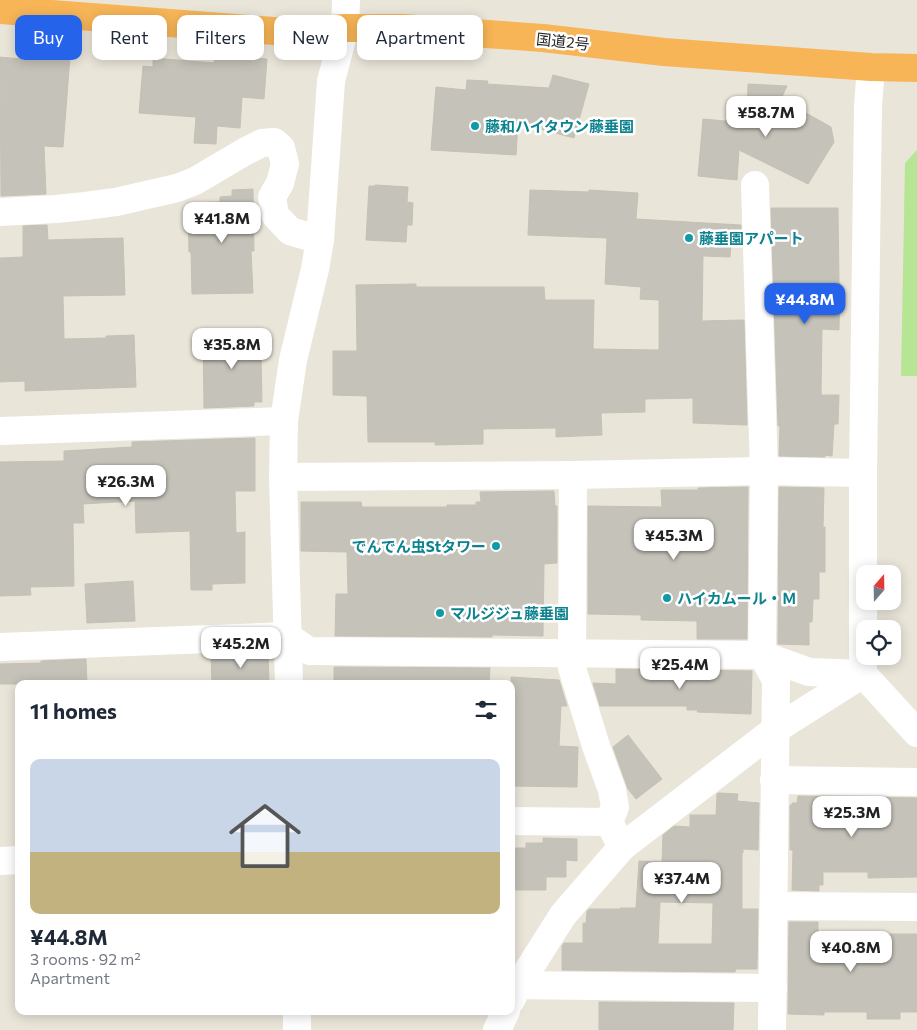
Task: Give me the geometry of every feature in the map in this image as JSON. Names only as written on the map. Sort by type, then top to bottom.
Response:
[{"type":"highway","name":"国道2号","points":[[0,10],[274,31]]},
{"type":"highway","name":"国道2号","points":[[347,28],[403,28],[542,38],[664,52],[871,68],[917,68]]},
{"type":"street","points":[[345,15],[346,0]]},
{"type":"street","points":[[289,680],[283,477],[284,420],[292,360],[315,269],[320,240],[331,81],[337,60]]},
{"type":"street","points":[[871,68],[868,106],[863,474],[863,674],[917,733]]},
{"type":"street","points":[[0,212],[56,209],[116,202],[176,188],[195,181],[262,143],[274,142],[281,148],[285,164],[280,183],[272,197],[275,215],[290,231],[320,240]]},
{"type":"street","points":[[756,185],[764,471],[762,655],[776,680],[772,1030]]},
{"type":"street","points":[[0,430],[284,420]]},
{"type":"street","points":[[283,477],[572,475],[764,471],[863,474]]},
{"type":"street","points":[[572,475],[572,668],[612,790],[615,807],[609,822],[622,847]]},
{"type":"street","points":[[0,647],[287,636],[309,651],[762,655],[809,672],[863,674]]},
{"type":"street","points":[[515,988],[563,915],[622,847],[776,729],[863,674]]},
{"type":"street","points":[[774,780],[917,782]]},
{"type":"street","points":[[515,821],[609,822]]},
{"type":"street","points":[[0,861],[15,860]]},
{"type":"street","points":[[774,906],[917,907]]},
{"type":"street","points":[[515,990],[773,988]]},
{"type":"street","points":[[297,1015],[297,1030]]},
{"type":"street","points":[[497,1030],[504,1015]]},
{"type":"green space","points":[[917,150],[917,376],[901,376],[905,163]]},
{"type":"building","points":[[0,57],[15,58],[15,60],[70,60],[63,147],[44,146],[46,194],[1,196]]},
{"type":"building","points":[[167,59],[214,63],[214,60],[267,59],[264,99],[242,97],[240,128],[217,126],[216,144],[194,143],[196,117],[139,113],[143,66],[153,67],[153,60]]},
{"type":"building","name":"藤和ハイタウン藤垂園","points":[[553,75],[589,84],[574,138],[518,123],[516,155],[431,150],[436,87],[466,90],[467,80],[488,81],[487,84],[549,88]]},
{"type":"building","points":[[748,84],[787,86],[781,99],[831,127],[834,142],[808,184],[739,150],[737,180],[698,176],[703,119],[747,123]]},
{"type":"building","points":[[369,186],[408,187],[407,202],[413,203],[412,225],[407,225],[406,242],[366,240]]},
{"type":"building","points":[[253,189],[254,251],[251,251],[253,293],[192,294],[188,203],[220,202],[220,197],[232,196],[232,190]]},
{"type":"building","points":[[530,190],[589,192],[589,190],[638,193],[636,219],[741,225],[741,244],[731,244],[730,257],[703,256],[702,321],[744,320],[747,425],[693,423],[693,398],[645,399],[645,412],[601,413],[602,435],[556,437],[556,428],[483,429],[483,444],[435,445],[435,442],[368,442],[367,396],[333,395],[333,351],[357,351],[356,285],[416,284],[416,287],[544,287],[545,300],[594,300],[593,349],[659,350],[659,300],[640,299],[641,287],[605,284],[607,238],[528,235]]},
{"type":"building","points":[[771,208],[838,208],[839,330],[822,329],[821,395],[839,395],[838,424],[834,424],[832,456],[779,456],[780,426],[778,426]]},
{"type":"building","points":[[47,225],[48,240],[123,238],[125,295],[63,296],[64,339],[134,335],[136,387],[25,391],[25,381],[0,382],[0,258],[23,257],[23,226]]},
{"type":"building","points":[[258,331],[259,357],[261,357],[262,402],[254,402],[254,406],[204,408],[203,333]]},
{"type":"building","points":[[255,438],[255,491],[235,491],[236,533],[245,532],[245,583],[212,584],[212,590],[191,590],[190,531],[136,533],[135,501],[83,504],[84,523],[73,523],[74,586],[30,587],[31,595],[0,596],[0,462],[64,461],[64,451],[132,447],[132,442]]},
{"type":"building","points":[[748,487],[747,639],[697,639],[697,621],[641,620],[641,615],[588,614],[588,506],[662,507],[661,490]]},
{"type":"building","points":[[779,487],[824,488],[825,572],[819,572],[819,599],[813,599],[812,622],[809,622],[809,645],[778,644]]},
{"type":"building","points":[[554,491],[555,506],[557,506],[557,563],[544,564],[543,636],[335,636],[336,594],[348,594],[347,552],[301,551],[301,502],[361,502],[362,507],[447,507],[447,505],[476,505],[476,502],[481,502],[480,492]]},
{"type":"building","points":[[133,581],[135,621],[87,623],[85,584]]},
{"type":"building","points":[[268,652],[269,680],[212,680],[211,657],[232,656],[232,654]]},
{"type":"building","points":[[86,659],[87,680],[15,680],[15,684],[0,684],[0,664],[41,663],[41,661]]},
{"type":"building","points":[[334,667],[490,668],[489,680],[334,680]]},
{"type":"building","points":[[616,669],[752,671],[751,714],[697,712],[698,710],[687,710],[687,706],[600,706],[593,683],[616,684]]},
{"type":"building","points":[[511,677],[559,680],[567,706],[561,706],[559,746],[578,747],[577,787],[515,786],[515,680],[511,680]]},
{"type":"building","points":[[628,735],[662,779],[636,799],[628,789],[613,747]]},
{"type":"building","points":[[717,794],[738,794],[737,801],[759,803],[758,850],[743,849],[742,853],[742,909],[758,909],[757,969],[736,969],[735,972],[562,970],[562,946],[564,943],[583,943],[583,923],[586,923],[587,911],[589,909],[636,908],[639,861],[662,862],[663,835],[674,826],[690,827],[690,815],[716,815]],"holes":[[[660,902],[713,903],[712,944],[658,944]]]},
{"type":"building","points":[[798,796],[917,798],[917,877],[868,878],[868,872],[823,872],[823,885],[819,885],[819,891],[792,890],[793,850],[790,850],[790,805],[797,803]]},
{"type":"building","points":[[543,838],[577,839],[577,861],[566,860],[566,877],[546,877],[546,890],[515,890],[515,848],[526,848],[526,843],[543,843]]},
{"type":"building","points":[[789,922],[818,922],[818,934],[917,934],[917,1012],[900,1012],[900,1019],[867,1019],[867,1012],[824,1012],[824,1015],[788,1014]]},
{"type":"building","points":[[599,1002],[734,1003],[733,1030],[599,1030]]},
{"type":"place","name":"藤和ハイタウン藤垂園","points":[[475,126]]},
{"type":"place","name":"藤垂園アパート","points":[[689,238]]},
{"type":"place","name":"でんでん虫Stタワー","points":[[496,546]]},
{"type":"place","name":"ハイカムール・Ｍ","points":[[667,598]]},
{"type":"place","name":"マルジジュ藤垂園","points":[[440,613]]}]
